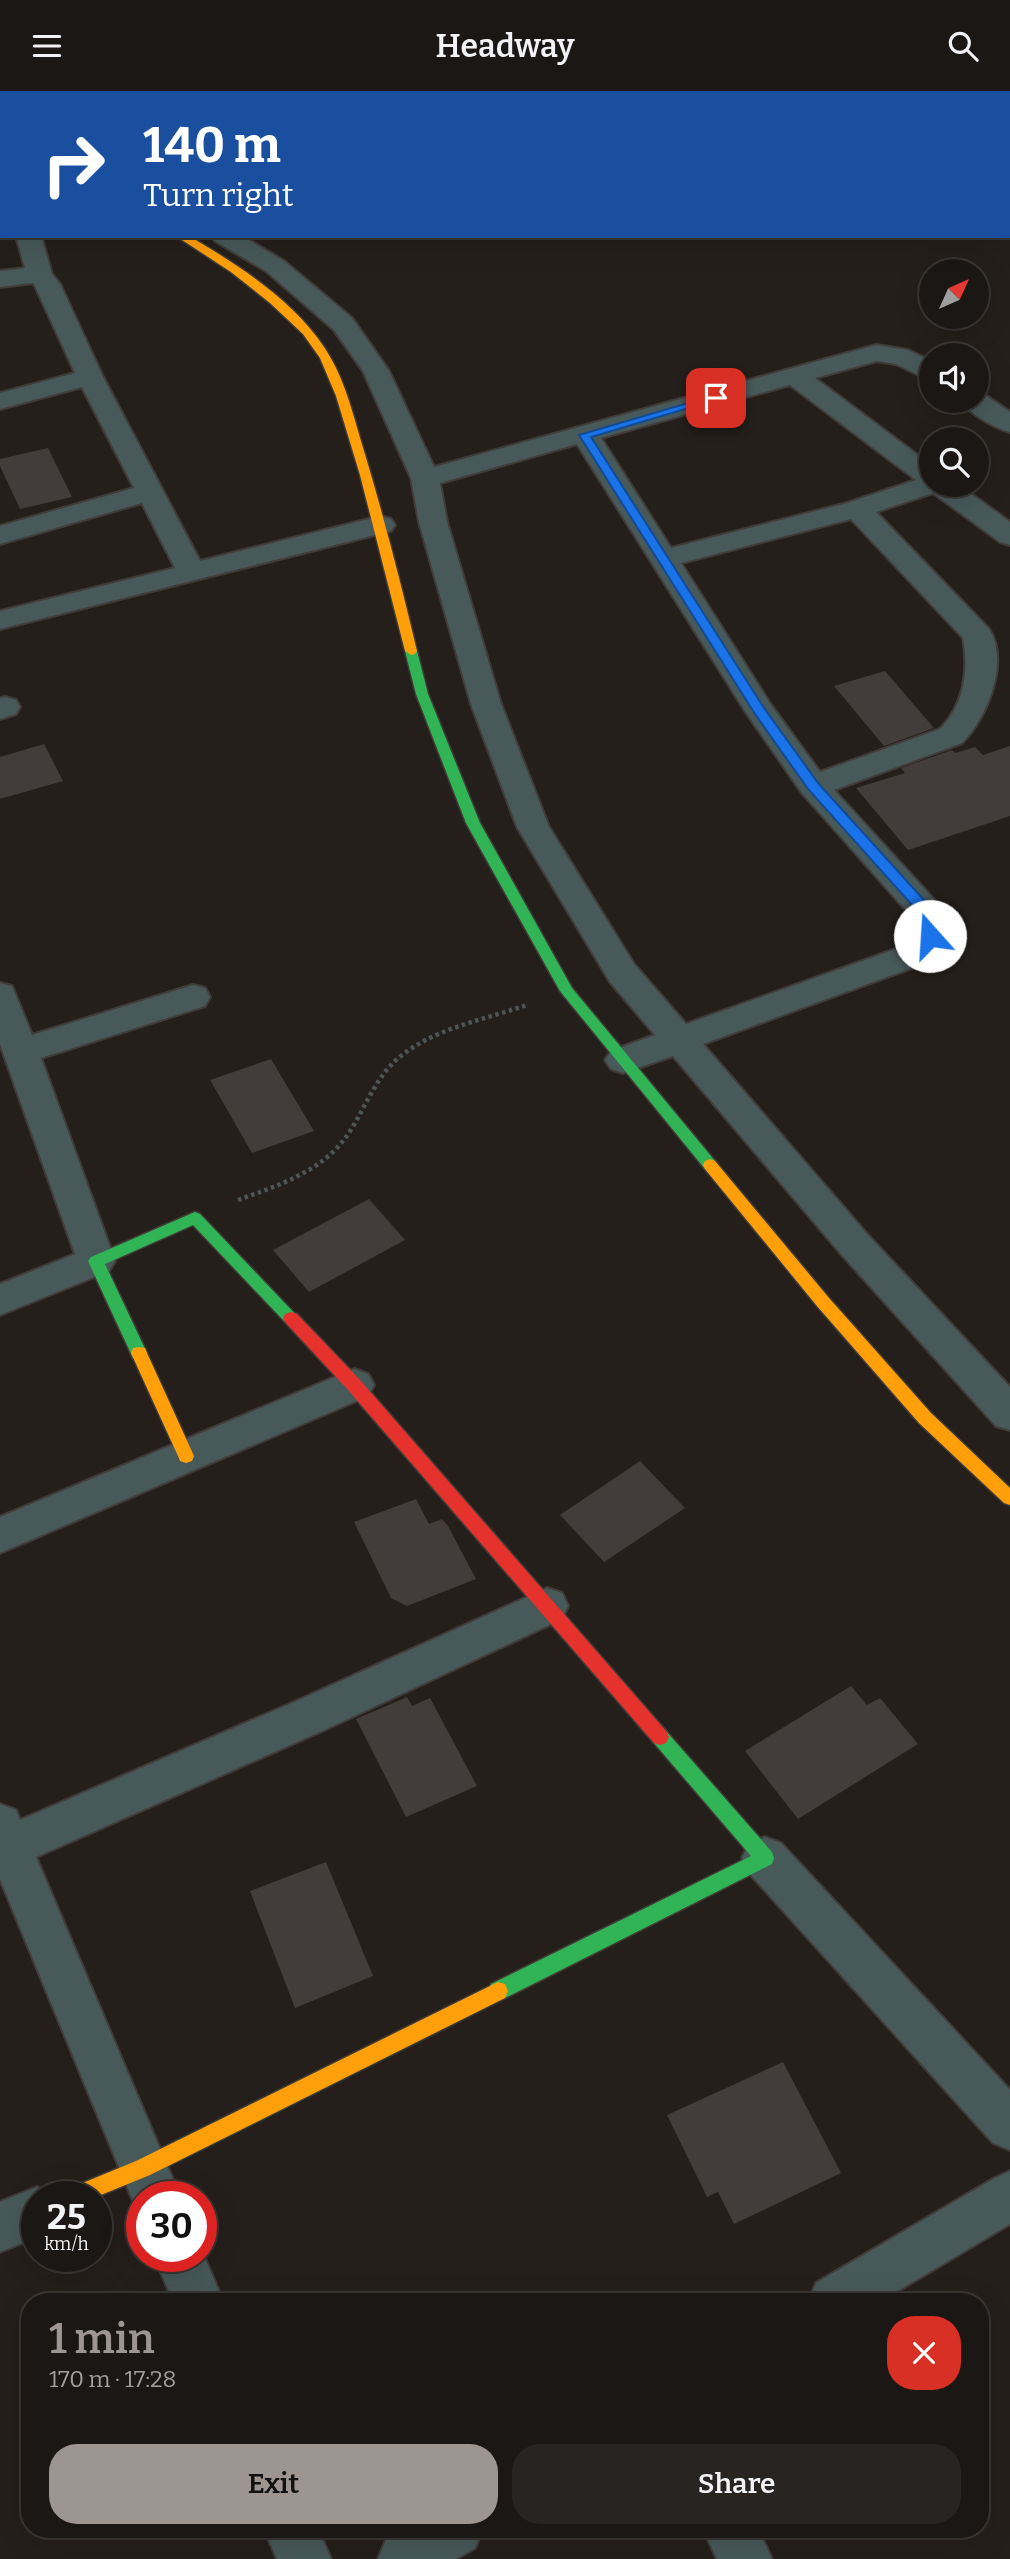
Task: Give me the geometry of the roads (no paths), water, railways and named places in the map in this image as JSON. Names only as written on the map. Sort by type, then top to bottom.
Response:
[{"type":"street","points":[[29,238],[40,276],[47,284],[90,377],[192,573]]},
{"type":"street","points":[[185,238],[206,249],[252,283],[316,343],[335,375],[381,525],[422,694],[473,823],[567,991],[823,1302],[916,1407],[1010,1498]]},
{"type":"street","points":[[227,238],[275,266],[343,324],[376,372],[425,478],[433,522],[486,704],[533,827],[622,972],[854,1244],[1010,1414]]},
{"type":"street","points":[[0,279],[22,275],[40,276]]},
{"type":"street","points":[[425,478],[884,353],[908,358],[919,365]]},
{"type":"street","points":[[794,376],[919,469]]},
{"type":"street","points":[[0,401],[90,377]]},
{"type":"street","points":[[989,410],[1010,424]]},
{"type":"street","points":[[585,435],[760,711],[813,786],[928,914],[930,936],[919,953],[623,1059]]},
{"type":"street","points":[[662,559],[858,509],[919,488]]},
{"type":"street","points":[[0,535],[150,492]]},
{"type":"street","points":[[957,497],[1010,536]]},
{"type":"street","points":[[813,786],[951,736],[963,726],[968,717],[982,663],[978,636],[858,509]]},
{"type":"street","points":[[0,620],[381,525]]},
{"type":"street","points":[[0,995],[96,1262],[186,1456]]},
{"type":"street","points":[[20,1052],[193,997]]},
{"type":"street","points":[[0,1300],[96,1262],[195,1218],[355,1385],[765,1858],[1010,2126]]},
{"type":"street","points":[[0,1535],[355,1385]]},
{"type":"street","points":[[149,2181],[4,1836],[307,1717],[547,1606]]},
{"type":"street","points":[[151,2181],[765,1858]]},
{"type":"street","points":[[847,2293],[1010,2196]]},
{"type":"street","points":[[0,2227],[21,2218]]},
{"type":"street","points":[[186,2272],[195,2293]]},
{"type":"street","points":[[296,2538],[304,2559]]},
{"type":"street","points":[[405,2559],[441,2538]]},
{"type":"street","points":[[734,2538],[745,2559]]}]
